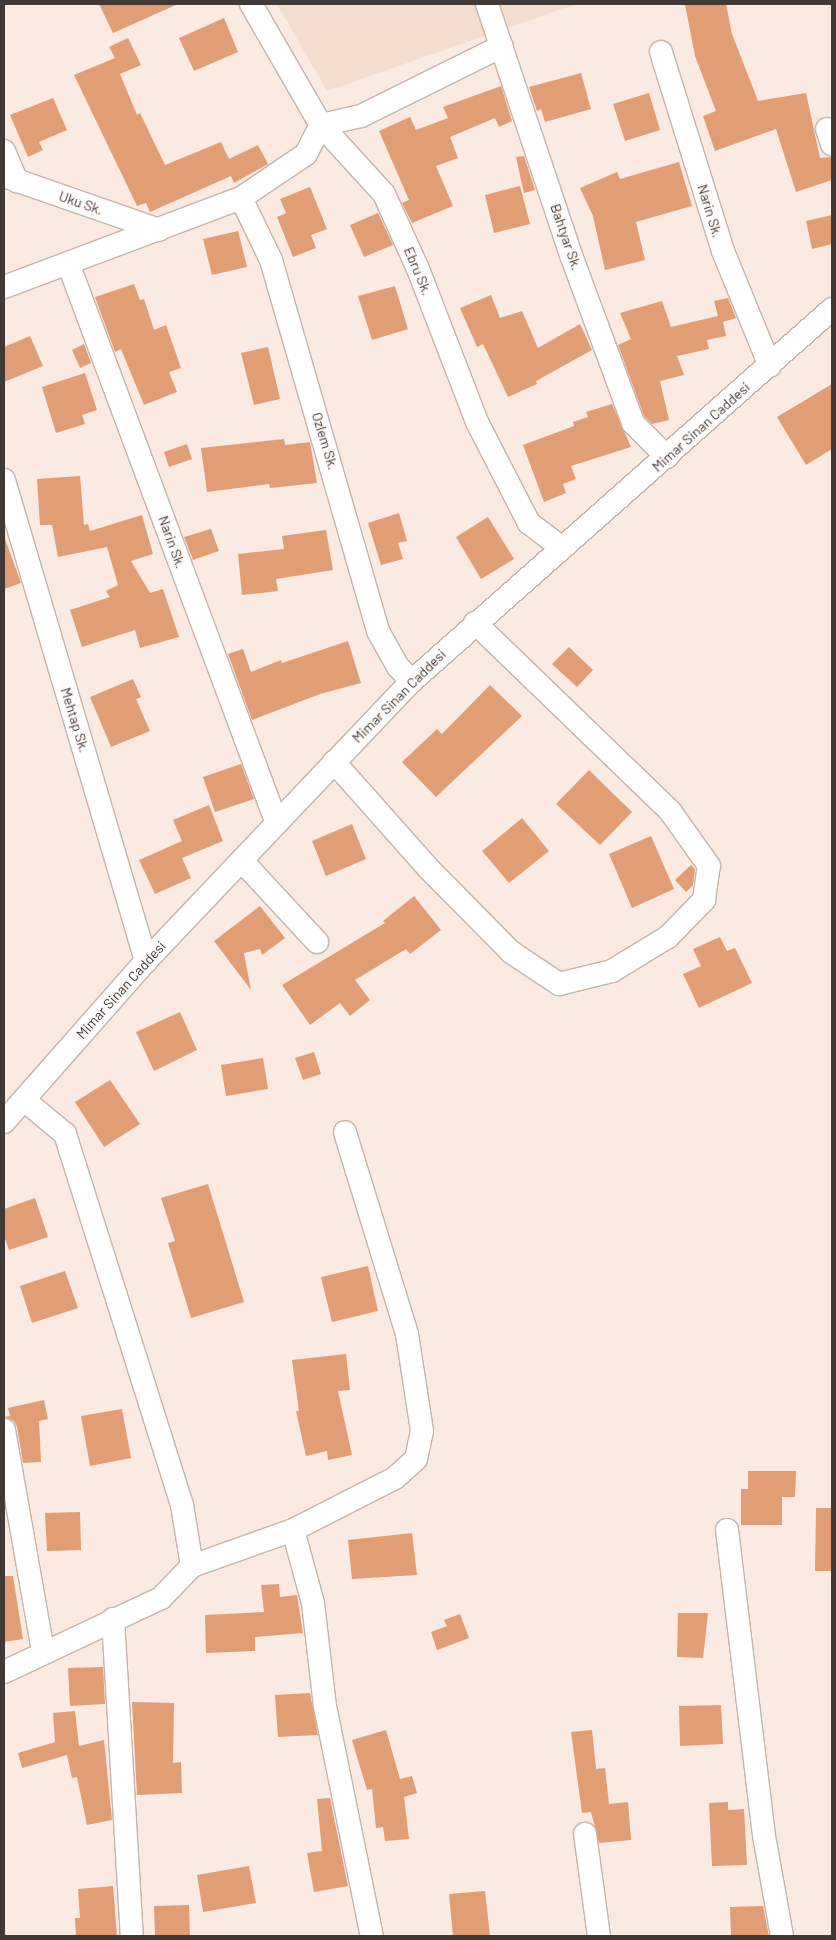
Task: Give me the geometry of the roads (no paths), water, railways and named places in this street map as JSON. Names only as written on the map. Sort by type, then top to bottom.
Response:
[{"type":"street","name":"Ebru Sk.","points":[[252,4],[321,126],[384,194],[418,269],[482,431],[529,523],[562,548]]},
{"type":"street","name":"Bahtyar Sk.","points":[[487,4],[571,255],[633,423],[668,457]]},
{"type":"street","points":[[4,287],[242,198],[306,154],[321,126],[361,116],[502,46]]},
{"type":"street","name":"Narin Sk.","points":[[661,52],[722,251],[770,366]]},
{"type":"street","points":[[4,151],[10,179]]},
{"type":"street","name":"Uku Sk.","points":[[10,179],[159,230]]},
{"type":"street","name":"Ozlem Sk.","points":[[242,198],[271,260],[378,631],[398,667],[412,681]]},
{"type":"street","name":"Narin Sk.","points":[[68,263],[276,821]]},
{"type":"street","name":"Mimar Sinan Caddesi","points":[[4,1122],[146,961],[243,862],[276,821],[412,681],[475,623],[668,457],[832,309]]},
{"type":"street","name":"Mehtap Sk.","points":[[4,480],[146,961]]},
{"type":"street","points":[[334,762],[428,868],[512,952],[559,984],[612,971],[668,937],[704,900],[709,866],[670,811],[475,623]]},
{"type":"street","points":[[243,862],[317,942]]},
{"type":"street","points":[[24,1100],[65,1134],[182,1505],[192,1566]]},
{"type":"street","points":[[4,1672],[161,1598],[192,1566],[293,1530],[394,1478],[416,1459],[422,1431],[407,1334],[345,1132]]},
{"type":"street","points":[[4,1430],[43,1652]]},
{"type":"street","points":[[293,1530],[313,1603],[325,1706],[372,1936]]},
{"type":"street","points":[[727,1530],[764,1836],[782,1936]]},
{"type":"street","points":[[113,1619],[132,1936]]},
{"type":"street","points":[[584,1834],[599,1936]]}]
